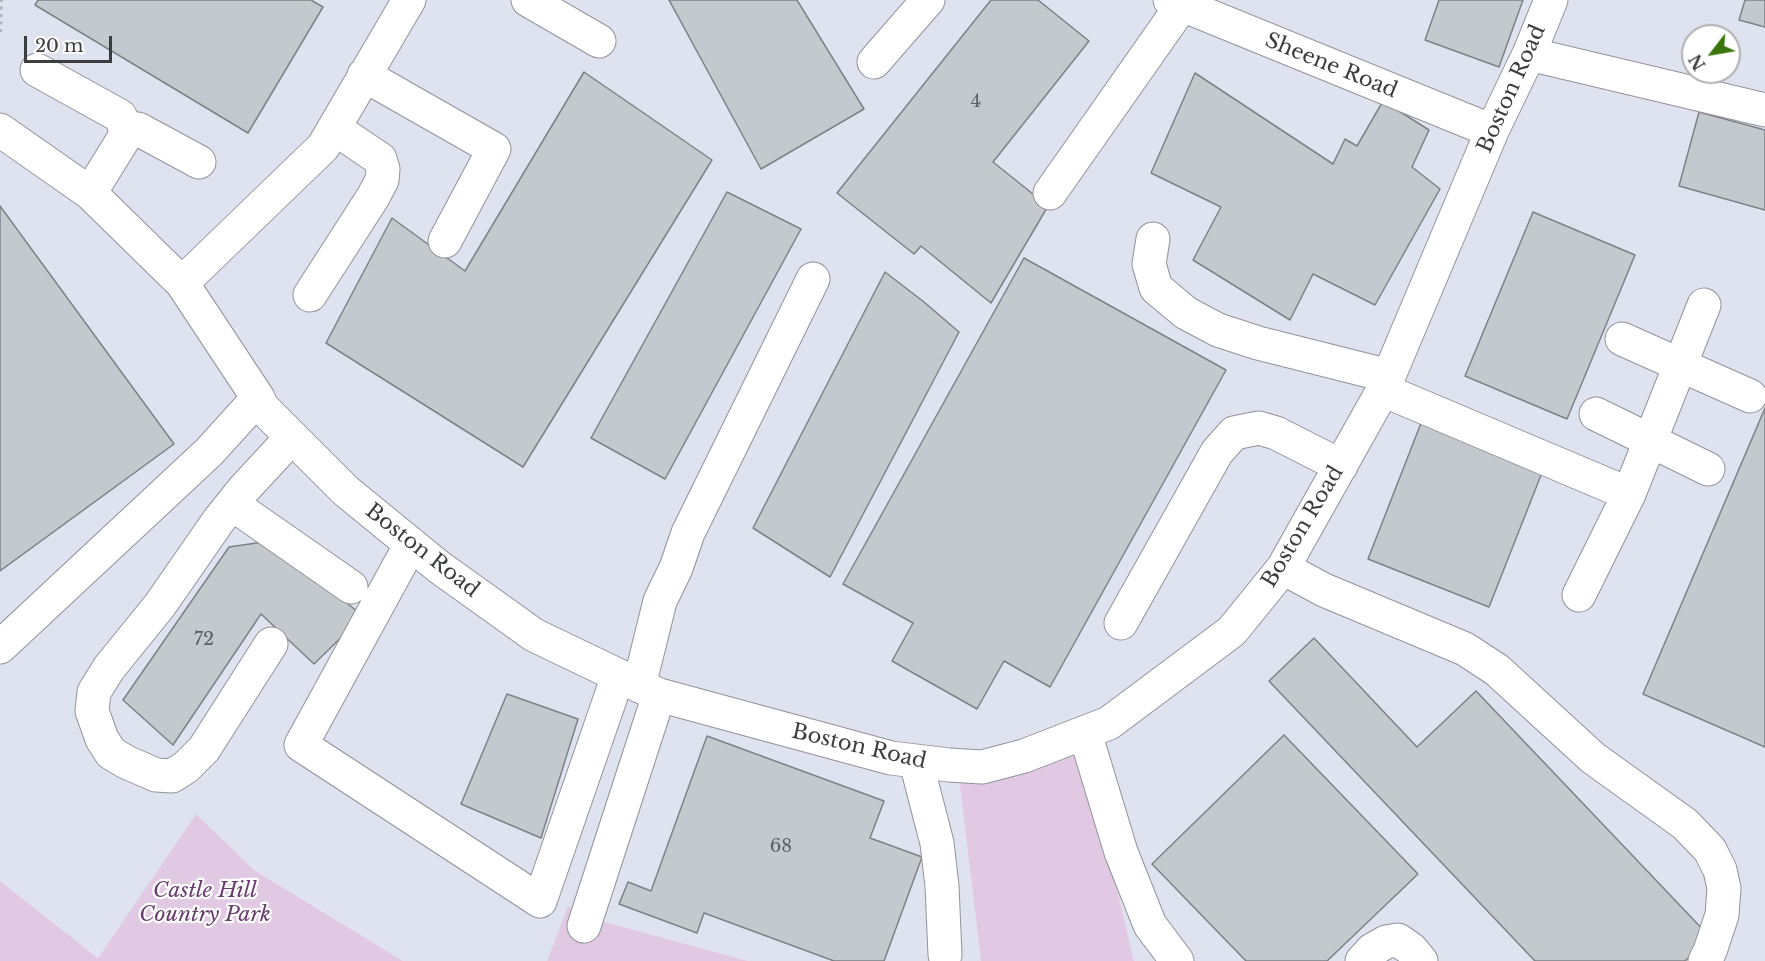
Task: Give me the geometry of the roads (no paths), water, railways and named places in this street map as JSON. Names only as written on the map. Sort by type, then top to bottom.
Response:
[{"type":"street","points":[[182,282],[323,147],[409,0]]},
{"type":"street","points":[[528,0],[599,40]]},
{"type":"street","points":[[874,62],[928,0]]},
{"type":"street","name":"Boston Road","points":[[0,130],[90,193],[182,282],[262,407],[346,491],[439,567],[534,635],[638,686],[891,758],[949,765],[982,766],[1024,756],[1108,723],[1232,631],[1283,568],[1386,383],[1492,131],[1529,54],[1551,0]]},
{"type":"street","points":[[1050,193],[1176,2]]},
{"type":"street","name":"Sheene Road","points":[[1176,2],[1492,131]]},
{"type":"street","points":[[1529,54],[1765,110]]},
{"type":"street","points":[[37,69],[120,116],[126,135]]},
{"type":"street","points":[[364,75],[494,149],[445,241]]},
{"type":"street","points":[[310,295],[382,180],[383,169],[380,159],[334,128]]},
{"type":"street","points":[[90,193],[126,135],[138,129],[199,162]]},
{"type":"street","points":[[1153,239],[1149,264],[1156,288],[1186,313],[1218,330],[1386,383],[1629,494]]},
{"type":"street","points":[[584,926],[638,686],[660,601],[676,568],[687,533],[813,279]]},
{"type":"street","points":[[1580,595],[1629,494],[1704,305]]},
{"type":"street","points":[[1622,339],[1750,396]]},
{"type":"street","points":[[0,647],[209,452],[258,398]]},
{"type":"street","points":[[1596,414],[1708,469]]},
{"type":"street","points":[[1121,623],[1217,452],[1234,433],[1259,428],[1276,433],[1341,466]]},
{"type":"street","points":[[271,644],[204,749],[186,767],[172,776],[156,775],[126,762],[111,753],[102,739],[92,711],[94,693],[109,668],[159,605],[232,504],[292,437]]},
{"type":"street","points":[[232,504],[351,587]]},
{"type":"street","points":[[411,544],[301,745],[540,901],[638,686]]},
{"type":"street","points":[[1283,568],[1324,591],[1465,649],[1497,670],[1593,758],[1685,824],[1710,850],[1720,870],[1724,888],[1722,915],[1705,961]]},
{"type":"street","points":[[1085,733],[1121,852],[1150,924],[1177,961]]},
{"type":"street","points":[[916,762],[937,843],[942,886],[945,955]]},
{"type":"street","points":[[1362,961],[1372,950],[1386,942],[1398,940],[1421,961]]},
{"type":"park label","name":"Castle Hill Country Park","points":[[205,903]]}]
